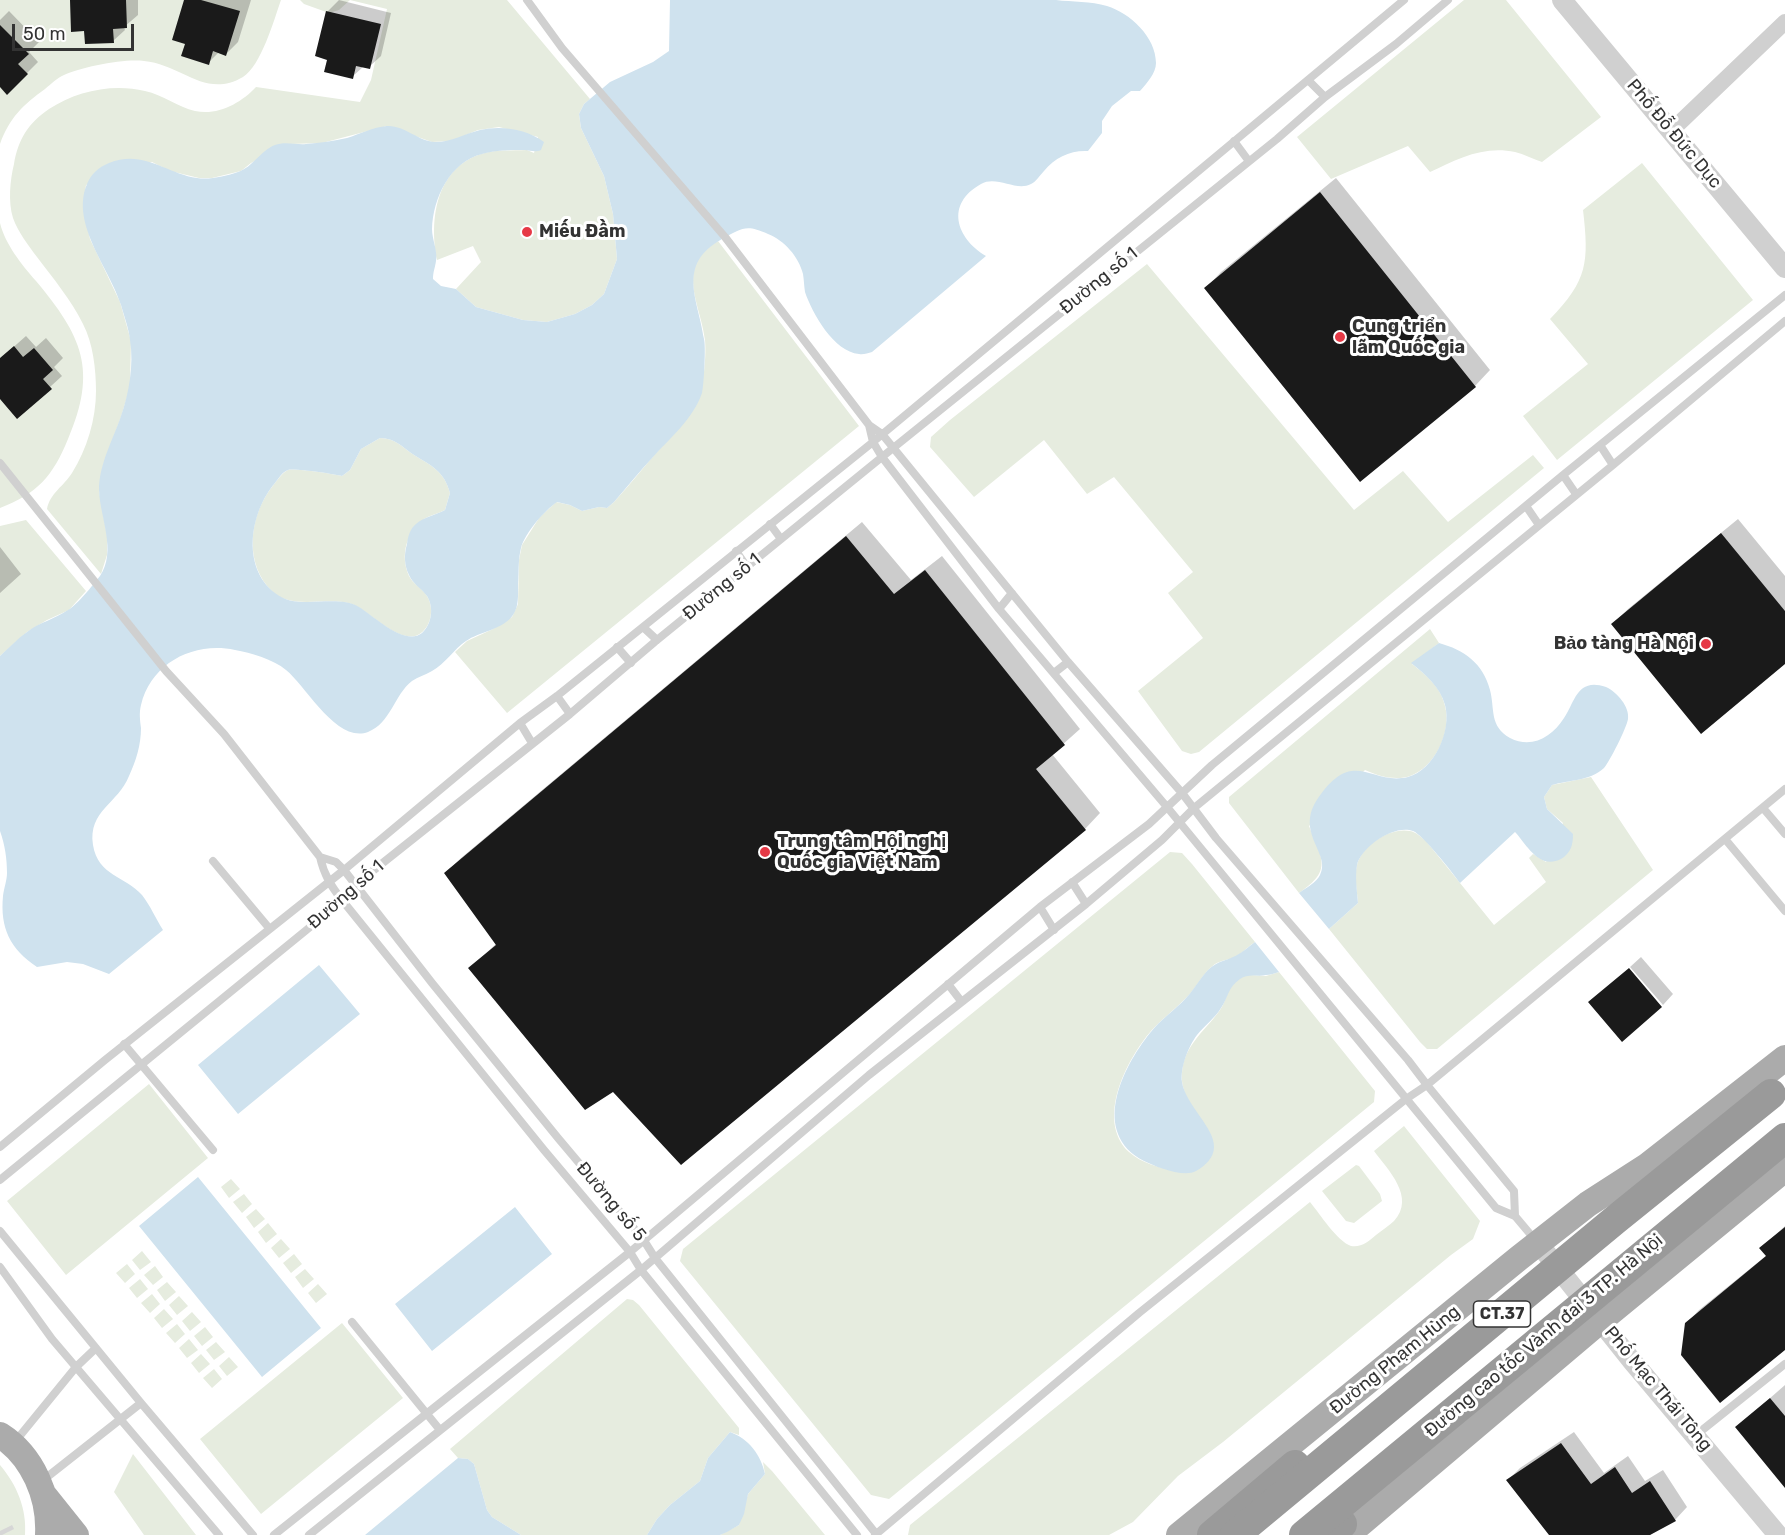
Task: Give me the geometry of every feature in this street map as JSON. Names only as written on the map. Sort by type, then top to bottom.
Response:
[{"type":"highway","points":[[1212,1535],[1515,1284],[1608,1212],[1778,1088]]},
{"type":"highway","name":"CT.37","points":[[1235,1535],[1778,1088]]},
{"type":"highway","name":"Đường cao tốc Vành đai 3 TP. Hà Nội","points":[[1304,1535],[1785,1138]]},
{"type":"highway","points":[[1339,1531],[1785,1157]]},
{"type":"main road","name":"Đường Phạm Hùng","points":[[1179,1535],[1538,1243],[1588,1204],[1647,1167],[1785,1058]]},
{"type":"main road","points":[[1339,1531],[1785,1169]]},
{"type":"main road","points":[[5,1436],[28,1462],[42,1489],[76,1535]]},
{"type":"main road","points":[[42,1489],[48,1535]]},
{"type":"street","name":"Phố Đỗ Đức Dục","points":[[1562,0],[1785,268]]},
{"type":"street","points":[[1671,132],[1785,22]]},
{"type":"street","name":"Phố Mạc Thái Tông","points":[[1538,1243],[1778,1535]]},
{"type":"lane","points":[[528,0],[562,48],[725,237],[869,425],[882,434],[1068,662],[1408,1060],[1514,1191],[1515,1216]]},
{"type":"lane","name":"Đường số 1","points":[[0,1146],[124,1044],[344,870],[520,723],[557,696],[873,442],[1404,0]]},
{"type":"lane","name":"Đường số 1","points":[[0,1180],[342,900],[355,885],[570,714],[781,539],[1248,160],[1277,139],[1325,97],[1396,44],[1448,0]]},
{"type":"lane","points":[[1308,80],[1325,97]]},
{"type":"lane","points":[[1234,141],[1248,160]]},
{"type":"lane","points":[[274,1535],[630,1252],[1040,907],[1149,824],[1212,765],[1563,474],[1785,295]]},
{"type":"lane","points":[[309,1535],[641,1270],[869,1075],[1086,904],[1162,840],[1194,808],[1785,321]]},
{"type":"lane","points":[[869,425],[873,442],[882,457],[999,609],[1167,807],[1496,1208],[1515,1216],[1538,1243]]},
{"type":"lane","points":[[1600,445],[1613,465]]},
{"type":"lane","points":[[0,463],[166,671],[224,734],[320,857],[328,882]]},
{"type":"lane","points":[[1563,474],[1576,494]]},
{"type":"lane","points":[[1526,506],[1539,525]]},
{"type":"lane","points":[[770,524],[781,539]]},
{"type":"lane","points":[[736,551],[747,567]]},
{"type":"lane","points":[[999,609],[1012,593]]},
{"type":"lane","points":[[643,627],[657,640]]},
{"type":"lane","points":[[617,647],[631,663]]},
{"type":"lane","points":[[1054,673],[1068,662]]},
{"type":"lane","points":[[557,696],[570,714]]},
{"type":"lane","points":[[520,723],[532,744]]},
{"type":"lane","points":[[876,1535],[1139,1313],[1427,1085],[1785,789]]},
{"type":"lane","points":[[1763,807],[1785,834]]},
{"type":"lane","points":[[1725,839],[1785,911]]},
{"type":"lane","points":[[320,857],[336,862],[344,870]]},
{"type":"lane","points":[[213,861],[269,928]]},
{"type":"lane","name":"Đường số 5","points":[[344,870],[550,1129],[643,1239],[655,1258],[876,1535]]},
{"type":"lane","name":"Đường số 5","points":[[328,882],[857,1535]]},
{"type":"lane","points":[[1072,882],[1086,904]]},
{"type":"lane","points":[[1040,907],[1054,930]]},
{"type":"lane","points":[[948,984],[961,1001]]},
{"type":"lane","points":[[124,1044],[213,1150]]},
{"type":"lane","points":[[0,1231],[253,1535]]},
{"type":"lane","points":[[0,1267],[52,1339],[219,1535]]},
{"type":"lane","points":[[352,1322],[440,1431]]},
{"type":"lane","points":[[5,1436],[96,1348]]},
{"type":"lane","points":[[1696,1435],[1785,1364]]},
{"type":"lane","points":[[42,1489],[141,1403]]},
{"type":"shaded area","points":[[0,0],[281,0],[261,53],[250,71],[243,77],[229,83],[205,83],[171,68],[136,60],[81,69],[59,78],[24,106],[8,126],[0,144]]},
{"type":"shaded area","points":[[300,0],[350,0],[339,10],[329,13],[304,4]]},
{"type":"shaded area","points":[[350,0],[507,0],[590,99],[584,104],[579,114],[581,128],[604,176],[613,214],[617,259],[604,294],[592,305],[575,314],[547,322],[523,320],[476,307],[456,289],[481,262],[473,246],[437,260],[434,229],[439,197],[454,171],[466,161],[486,152],[527,150],[534,153],[538,137],[499,127],[478,130],[451,141],[432,142],[387,126],[322,143],[290,144],[251,163],[241,171],[212,178],[199,178],[170,171],[152,162],[86,185],[83,207],[90,239],[120,302],[131,341],[130,387],[103,466],[99,491],[107,536],[107,555],[101,574],[47,509],[54,494],[72,473],[86,444],[94,412],[95,374],[92,348],[83,324],[24,238],[13,218],[10,205],[11,184],[21,140],[35,120],[49,109],[71,97],[108,88],[145,91],[189,109],[204,112],[228,107],[256,87],[360,102],[371,80],[387,9]]},
{"type":"shaded area","points":[[1464,0],[1506,0],[1601,117],[1542,162],[1515,152],[1492,150],[1471,154],[1430,172],[1408,146],[1331,179],[1297,137]]},
{"type":"shaded area","points":[[1642,163],[1753,300],[1557,460],[1523,416],[1588,364],[1550,319],[1572,293],[1583,269],[1586,243],[1583,210]]},
{"type":"shaded area","points":[[0,223],[15,254],[65,319],[80,355],[83,373],[82,393],[77,415],[62,452],[50,473],[24,497],[0,508]]},
{"type":"shaded area","points":[[718,241],[859,426],[507,713],[455,652],[467,641],[512,617],[518,604],[519,560],[522,545],[539,518],[556,502],[582,511],[599,507],[607,508],[681,426],[694,408],[699,396],[705,365],[705,340],[693,274],[697,262],[705,251]]},
{"type":"shaded area","points":[[1147,264],[1354,510],[1403,471],[1448,522],[1533,455],[1544,468],[1199,752],[1191,754],[1182,751],[1138,691],[1203,638],[1168,593],[1193,572],[1114,477],[1087,494],[1044,440],[974,497],[930,447],[931,437],[950,420]]},
{"type":"shaded area","points":[[380,438],[394,441],[432,466],[441,474],[450,493],[445,510],[424,519],[413,531],[406,545],[405,560],[409,576],[427,596],[431,610],[430,621],[425,630],[414,636],[406,636],[389,629],[358,607],[347,603],[299,602],[277,595],[260,575],[255,562],[253,534],[260,507],[283,474],[288,470],[298,470],[342,476],[350,470],[361,449]]},
{"type":"shaded area","points":[[26,520],[86,591],[69,610],[27,632],[0,656],[0,526]]},
{"type":"shaded area","points":[[1430,629],[1439,643],[1412,664],[1432,682],[1443,699],[1447,716],[1440,747],[1427,765],[1410,776],[1387,777],[1365,770],[1309,826],[1321,856],[1321,870],[1310,885],[1299,893],[1229,803],[1229,797]]},
{"type":"shaded area","points":[[1591,777],[1653,870],[1437,1049],[1427,1049],[1329,929],[1358,903],[1356,874],[1360,858],[1371,844],[1386,835],[1402,830],[1414,832],[1426,841],[1494,925],[1546,882],[1529,858],[1533,854],[1546,862],[1563,823],[1547,809],[1544,797],[1552,785]]},
{"type":"shaded area","points":[[1170,852],[1182,853],[1255,942],[1237,956],[1211,967],[1189,995],[1151,1031],[1133,1057],[1118,1090],[1115,1107],[1115,1124],[1119,1139],[1129,1152],[1157,1167],[1176,1171],[1210,1134],[1186,1095],[1183,1088],[1182,1069],[1194,1041],[1223,1006],[1231,986],[1246,975],[1266,976],[1279,972],[1375,1091],[1374,1102],[889,1499],[871,1495],[680,1261],[683,1249]]},
{"type":"shaded area","points":[[149,1084],[208,1158],[66,1275],[7,1201]]},
{"type":"shaded area","points":[[1404,1126],[1480,1221],[1473,1239],[1178,1476],[1133,1522],[1109,1535],[908,1535],[910,1525],[1310,1202],[1335,1233],[1351,1246],[1365,1243],[1390,1225],[1400,1212],[1401,1193],[1398,1184],[1374,1151]]},
{"type":"shaded area","points":[[1356,1165],[1380,1194],[1382,1201],[1354,1223],[1346,1221],[1322,1191]]},
{"type":"shaded area","points":[[231,1179],[240,1189],[229,1198],[221,1187]]},
{"type":"shaded area","points":[[244,1194],[252,1204],[242,1213],[233,1202]]},
{"type":"shaded area","points":[[256,1209],[265,1219],[254,1228],[246,1217]]},
{"type":"shaded area","points":[[268,1223],[277,1234],[266,1243],[258,1232]]},
{"type":"shaded area","points":[[281,1239],[290,1249],[279,1258],[271,1248]]},
{"type":"shaded area","points":[[142,1251],[151,1262],[140,1270],[132,1260]]},
{"type":"shaded area","points":[[294,1254],[302,1264],[291,1273],[283,1263]]},
{"type":"shaded area","points":[[127,1264],[135,1274],[125,1283],[116,1273]]},
{"type":"shaded area","points":[[155,1266],[163,1277],[153,1285],[144,1275]]},
{"type":"shaded area","points":[[305,1269],[314,1279],[303,1288],[295,1277]]},
{"type":"shaded area","points":[[140,1279],[148,1289],[137,1298],[129,1288]]},
{"type":"shaded area","points":[[167,1282],[176,1292],[165,1301],[157,1290]]},
{"type":"shaded area","points":[[318,1284],[327,1294],[316,1303],[308,1293]]},
{"type":"shaded area","points":[[152,1294],[160,1304],[150,1313],[141,1303]]},
{"type":"shaded area","points":[[179,1296],[188,1306],[177,1315],[169,1305]]},
{"type":"shaded area","points":[[627,1299],[639,1305],[739,1428],[739,1435],[730,1432],[708,1458],[700,1481],[670,1505],[647,1535],[521,1535],[492,1517],[487,1510],[474,1464],[468,1459],[458,1458],[450,1449]]},
{"type":"shaded area","points":[[164,1309],[173,1319],[162,1328],[154,1318]]},
{"type":"shaded area","points":[[192,1312],[201,1322],[190,1331],[182,1321]]},
{"type":"shaded area","points":[[342,1323],[403,1398],[261,1514],[200,1439]]},
{"type":"shaded area","points":[[177,1324],[185,1334],[175,1343],[166,1333]]},
{"type":"shaded area","points":[[205,1327],[213,1337],[202,1346],[194,1336]]},
{"type":"shaded area","points":[[189,1339],[198,1350],[187,1358],[179,1348]]},
{"type":"shaded area","points":[[216,1342],[225,1352],[214,1360],[206,1350]]},
{"type":"shaded area","points":[[201,1354],[210,1364],[199,1373],[191,1363]]},
{"type":"shaded area","points":[[229,1357],[238,1367],[227,1376],[219,1366]]},
{"type":"shaded area","points":[[214,1369],[222,1379],[212,1388],[203,1378]]},
{"type":"shaded area","points":[[133,1454],[196,1535],[144,1535],[114,1492]]},
{"type":"shaded area","points":[[763,1462],[825,1535],[720,1535],[739,1525],[748,1494],[765,1474]]},
{"type":"shaded area","points":[[0,1465],[20,1498],[25,1535],[0,1535]]},
{"type":"water","points":[[670,0],[1056,0],[1101,4],[1116,9],[1133,20],[1152,44],[1156,67],[1140,91],[1131,91],[1112,106],[1102,121],[1102,133],[1088,151],[1058,158],[1031,184],[1019,186],[993,181],[981,184],[970,192],[962,201],[959,221],[968,240],[986,256],[872,352],[861,354],[850,352],[825,330],[808,301],[798,261],[785,245],[774,237],[749,228],[735,232],[708,249],[699,260],[695,271],[695,296],[704,339],[705,357],[702,393],[693,411],[607,508],[599,507],[582,511],[557,502],[546,511],[531,529],[521,548],[518,600],[513,615],[504,624],[466,641],[437,668],[412,681],[376,728],[368,732],[356,733],[345,730],[323,712],[286,670],[255,655],[220,648],[204,649],[176,658],[164,667],[146,690],[141,705],[140,741],[132,770],[124,786],[99,815],[93,833],[93,845],[100,863],[142,895],[163,930],[109,974],[83,964],[67,962],[37,967],[14,945],[5,928],[3,918],[3,896],[7,873],[0,831],[0,656],[32,629],[76,604],[100,576],[107,556],[100,501],[100,480],[104,461],[126,398],[130,379],[131,350],[129,331],[116,291],[87,230],[83,199],[91,177],[109,163],[121,159],[133,159],[154,163],[197,178],[218,177],[243,170],[270,147],[279,144],[332,141],[387,126],[399,128],[435,142],[447,141],[488,129],[505,128],[522,131],[544,142],[541,150],[503,150],[482,154],[461,165],[445,183],[433,217],[432,233],[436,257],[433,279],[441,286],[456,289],[476,307],[523,320],[547,322],[575,314],[592,305],[604,294],[617,259],[613,214],[604,176],[581,128],[579,114],[584,104],[610,82],[653,62],[669,51]],"holes":[[[380,438],[398,444],[426,462],[441,474],[450,493],[445,510],[416,524],[408,538],[405,556],[407,571],[427,596],[431,610],[430,620],[425,629],[415,636],[407,636],[390,629],[359,607],[349,603],[305,602],[284,598],[264,582],[253,554],[255,524],[260,509],[266,495],[284,472],[298,470],[342,476],[350,470],[361,449]]]},
{"type":"water","points":[[1439,643],[1464,654],[1483,672],[1490,690],[1496,723],[1510,738],[1534,742],[1547,736],[1559,725],[1578,693],[1589,685],[1606,687],[1622,700],[1628,714],[1625,729],[1604,768],[1586,778],[1552,785],[1544,797],[1547,809],[1573,834],[1571,848],[1561,859],[1553,862],[1540,859],[1515,832],[1460,883],[1418,834],[1413,831],[1397,831],[1371,844],[1360,858],[1356,874],[1358,903],[1329,929],[1299,893],[1316,880],[1322,866],[1311,830],[1310,819],[1313,807],[1333,780],[1344,773],[1354,771],[1384,777],[1408,777],[1417,773],[1433,758],[1446,726],[1445,705],[1436,687],[1411,663]]},
{"type":"water","points":[[1255,942],[1279,972],[1246,976],[1236,982],[1219,1012],[1194,1040],[1182,1070],[1184,1090],[1213,1140],[1212,1155],[1203,1167],[1191,1173],[1170,1171],[1144,1161],[1128,1149],[1118,1134],[1115,1117],[1116,1100],[1130,1064],[1150,1033],[1186,998],[1211,967],[1239,954]]},
{"type":"water","points":[[319,965],[360,1014],[238,1114],[198,1065]]},
{"type":"water","points":[[198,1177],[321,1328],[262,1377],[139,1226]]},
{"type":"water","points":[[515,1207],[552,1254],[432,1351],[395,1304]]},
{"type":"water","points":[[730,1432],[753,1448],[761,1460],[765,1474],[748,1494],[739,1525],[720,1535],[647,1535],[670,1505],[700,1481],[708,1458]]},
{"type":"water","points":[[458,1458],[468,1459],[474,1464],[487,1510],[492,1517],[521,1535],[365,1535]]},
{"type":"building","points":[[70,0],[126,0],[127,28],[113,29],[114,43],[85,44],[84,31],[71,32]]},
{"type":"building","points":[[184,0],[201,0],[240,11],[226,56],[213,51],[209,65],[181,56],[185,44],[172,40]]},
{"type":"building","points":[[326,11],[381,24],[370,69],[356,66],[353,79],[324,72],[327,60],[315,56]]},
{"type":"building","points":[[0,25],[29,54],[18,64],[28,74],[7,95],[0,87]]},
{"type":"building","name":"Cung triển lãm Quốc gia","points":[[1320,192],[1476,387],[1360,482],[1204,288]]},
{"type":"building","points":[[14,346],[23,357],[34,348],[53,370],[43,379],[52,389],[17,419],[0,399],[0,358]]},
{"type":"building","name":"Bảo tàng Hà Nội","points":[[1721,533],[1785,611],[1785,664],[1701,734],[1611,624]]},
{"type":"building","name":"Trung tâm Hội nghị Quốc gia Việt Nam","points":[[846,536],[894,594],[925,570],[1065,745],[1036,769],[1086,830],[681,1165],[613,1092],[585,1110],[468,968],[496,945],[444,873]]},
{"type":"building","points":[[1629,968],[1662,1007],[1622,1042],[1588,1002]]},
{"type":"building","points":[[1785,1227],[1785,1350],[1720,1403],[1681,1355],[1685,1323],[1766,1256],[1759,1248]]},
{"type":"building","points":[[1770,1398],[1785,1416],[1785,1488],[1735,1427]]},
{"type":"building","points":[[1561,1443],[1591,1484],[1615,1467],[1632,1493],[1650,1481],[1676,1521],[1650,1535],[1549,1535],[1506,1480]]},
{"type":"tunnel","points":[[0,1531],[2,1535]]},
{"type":"place","name":"Miếu Đầm","points":[[527,232]]},
{"type":"place","name":"Cung triển lãm Quốc gia","points":[[1340,337]]},
{"type":"place","name":"Bảo tàng Hà Nội","points":[[1706,644]]},
{"type":"place","name":"Trung tâm Hội nghị Quốc gia Việt Nam","points":[[765,852]]}]
